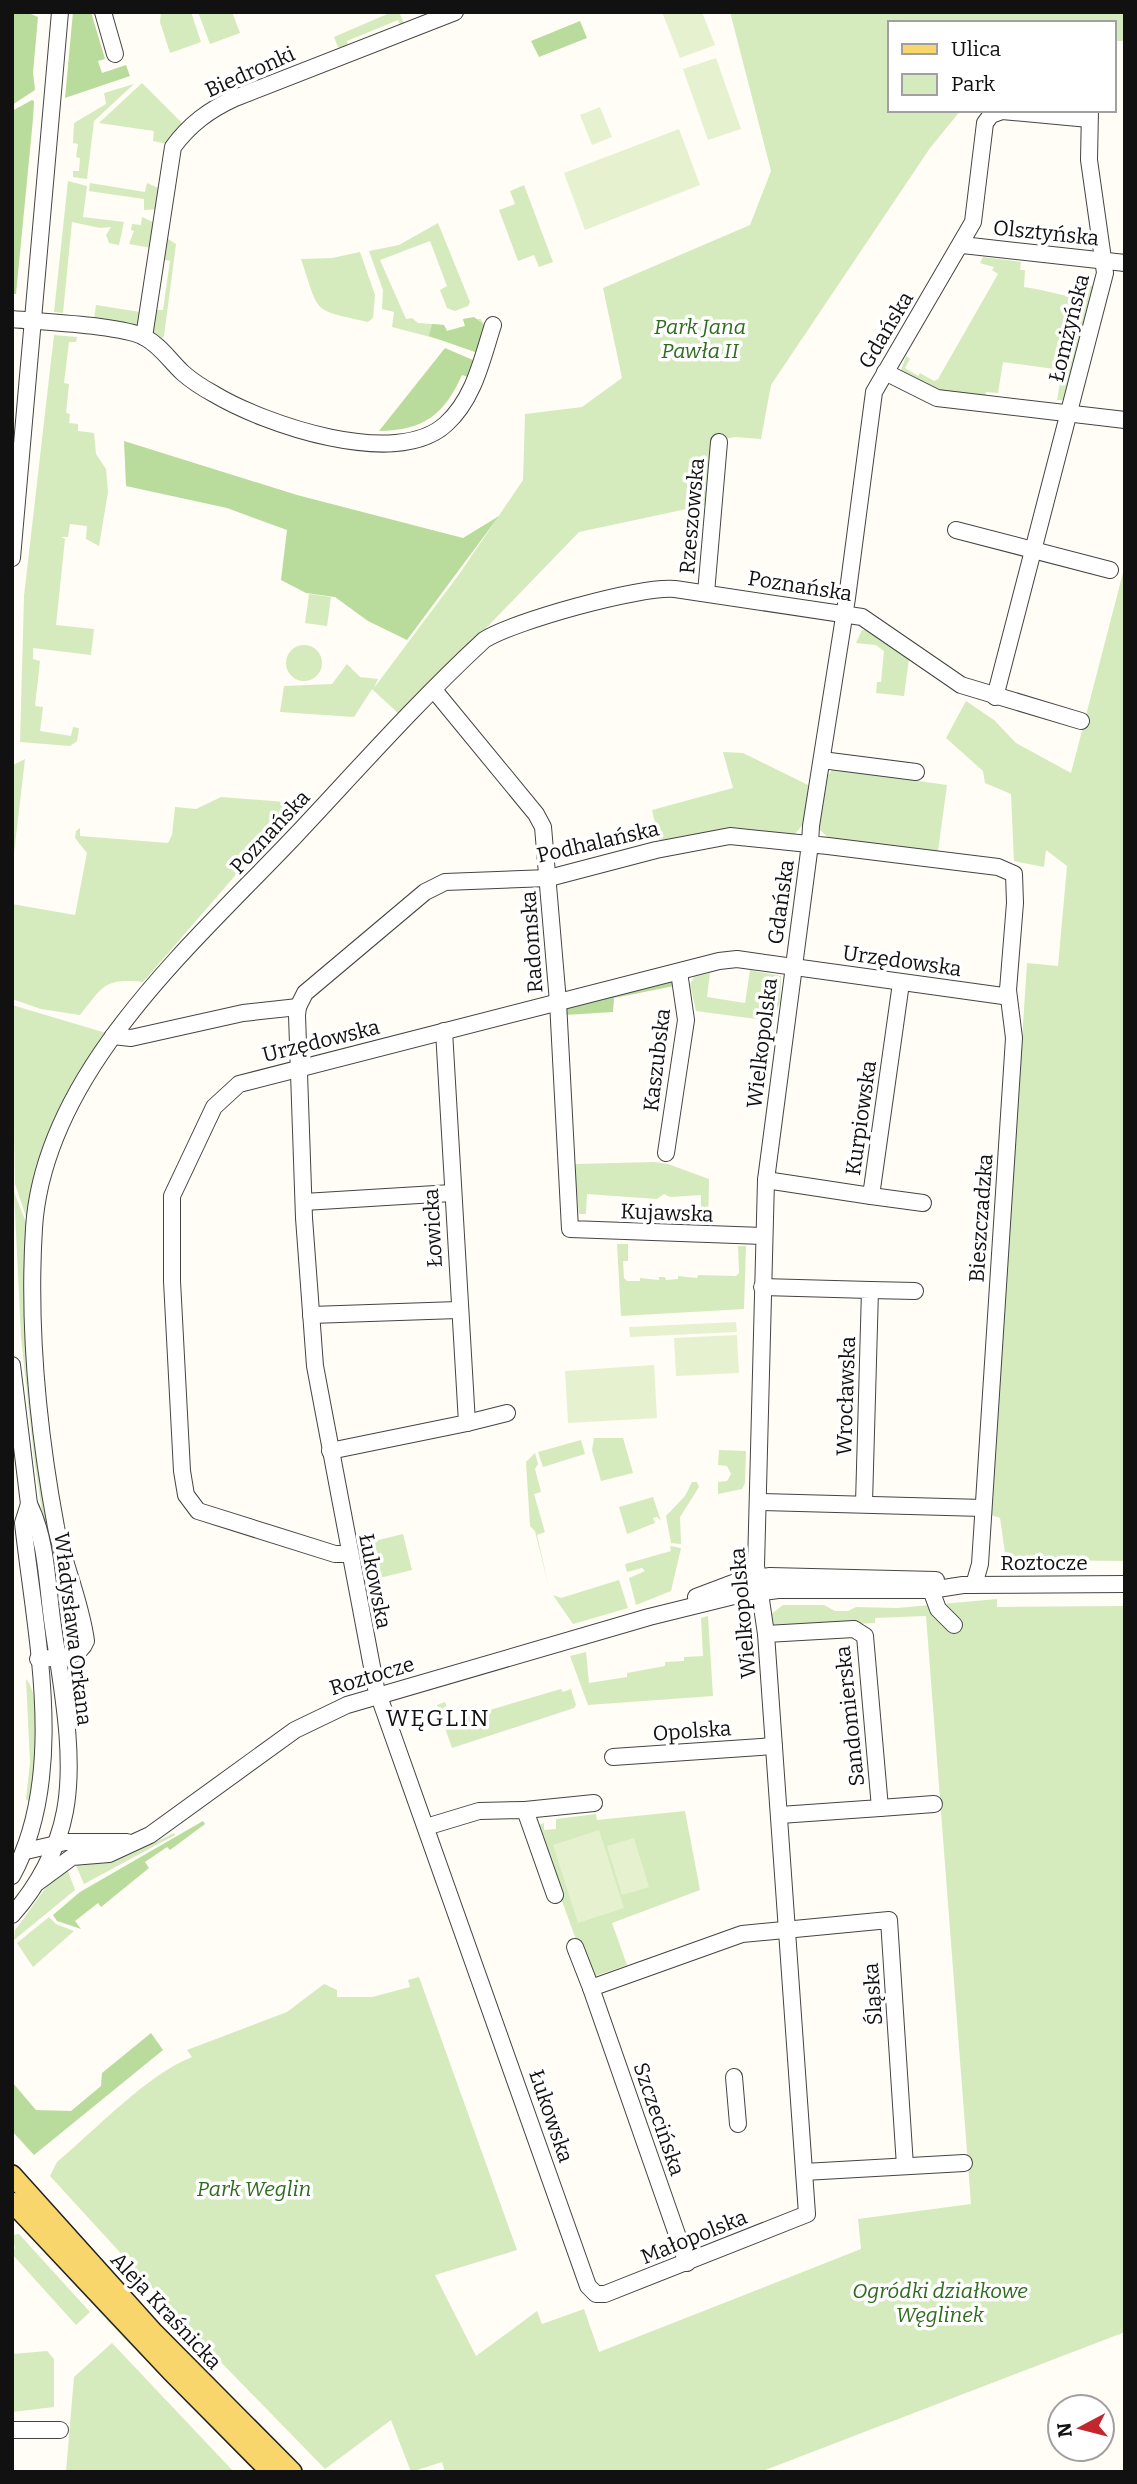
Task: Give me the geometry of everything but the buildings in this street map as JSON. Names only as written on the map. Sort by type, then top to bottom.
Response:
[{"type":"main road","name":"Aleja Kraśnicka","points":[[12,2175],[154,2333],[292,2472]]},
{"type":"main road","name":"Aleja Kraśnicka","points":[[12,2202],[161,2362],[271,2472]]},
{"type":"street","points":[[12,558],[60,12]]},
{"type":"street","points":[[103,12],[115,54]]},
{"type":"street","name":"Biedronki","points":[[144,337],[173,147],[188,127],[235,98],[455,12]]},
{"type":"street","name":"Gdańska","points":[[793,967],[845,615],[873,392],[962,246],[973,222],[985,123],[991,115],[999,112]]},
{"type":"street","name":"Gdańska","points":[[1031,112],[1090,114]]},
{"type":"street","name":"Łomżyńska","points":[[995,697],[1104,279],[1105,261],[1089,160],[1090,114]]},
{"type":"street","name":"Olsztyńska","points":[[962,246],[1125,263]]},
{"type":"street","points":[[12,319],[144,337],[184,374],[234,404],[296,428],[334,437],[391,444],[431,433],[444,426],[457,413],[473,387],[493,324]]},
{"type":"street","points":[[885,372],[918,392],[937,398],[1125,420]]},
{"type":"street","name":"Rzeszowska","points":[[706,593],[719,442]]},
{"type":"street","points":[[956,530],[1110,570]]},
{"type":"street","name":"Poznańska","points":[[57,1657],[78,1653],[86,1641],[59,1540],[49,1481],[33,1315],[34,1227],[42,1176],[52,1145],[69,1110],[113,1036],[142,998],[484,640],[505,629],[655,588],[706,593],[867,619],[961,685],[1081,721]]},
{"type":"street","name":"Radomska","points":[[434,690],[536,814],[542,827],[558,1002],[570,1229]]},
{"type":"street","points":[[822,760],[916,772]]},
{"type":"street","name":"Podhalańska","points":[[298,1007],[312,987],[436,886],[455,879],[548,878],[656,850],[722,837],[762,838],[998,866],[1014,874]]},
{"type":"street","name":"Bieszczadzka","points":[[968,1585],[980,1564],[1014,1038],[1008,990],[1015,903],[1014,874]]},
{"type":"street","name":"Urzędowska","points":[[349,1554],[335,1554],[198,1511],[186,1495],[182,1471],[172,1281],[172,1196],[214,1107],[226,1094],[239,1084],[737,959],[1003,996],[1008,990]]},
{"type":"street","name":"Wielkopolska","points":[[793,967],[766,1180],[758,1502],[759,1585],[766,1634],[780,1815],[807,2214]]},
{"type":"street","name":"Kaszubska","points":[[666,1153],[686,1020],[679,972]]},
{"type":"street","name":"Kurpiowska","points":[[766,1180],[871,1196],[901,983]]},
{"type":"street","points":[[113,1036],[131,1038],[243,1013],[298,1007]]},
{"type":"street","name":"Łukowska","points":[[298,1007],[304,1202],[315,1366],[349,1554],[379,1695],[588,2286],[596,2294]]},
{"type":"street","name":"Łowicka","points":[[444,1031],[458,1310],[467,1423]]},
{"type":"street","points":[[304,1202],[452,1193]]},
{"type":"street","points":[[871,1196],[923,1203]]},
{"type":"street","name":"Kujawska","points":[[570,1229],[763,1236]]},
{"type":"street","points":[[762,1287],[915,1291]]},
{"type":"street","name":"Wrocławska","points":[[864,1503],[870,1290]]},
{"type":"street","points":[[311,1315],[458,1310]]},
{"type":"street","name":"Władysława Orkana","points":[[12,1365],[29,1504],[38,1521],[68,1755],[65,1815],[55,1844]]},
{"type":"street","points":[[330,1451],[507,1413]]},
{"type":"street","points":[[758,1502],[983,1508]]},
{"type":"street","name":"Władysława Orkana","points":[[26,1851],[38,1810],[43,1754],[38,1659],[23,1523],[29,1504]]},
{"type":"street","points":[[980,1564],[995,1585]]},
{"type":"street","name":"Roztocze","points":[[72,1857],[109,1854],[140,1841],[180,1816],[295,1730],[327,1712],[379,1695],[759,1585],[936,1580],[968,1585]]},
{"type":"street","name":"Roztocze","points":[[759,1585],[931,1590],[968,1585],[1125,1584]]},
{"type":"street","points":[[931,1590],[938,1609],[954,1625]]},
{"type":"street","name":"Sandomierska","points":[[766,1634],[854,1629],[865,1636],[880,1808]]},
{"type":"street","points":[[38,1659],[57,1657]]},
{"type":"street","name":"Opolska","points":[[613,1758],[774,1746]]},
{"type":"street","points":[[426,1826],[479,1811],[525,1810],[594,1803]]},
{"type":"street","name":"Sandomierska","points":[[780,1815],[934,1804]]},
{"type":"street","points":[[37,1882],[72,1857],[55,1844],[38,1810]]},
{"type":"street","points":[[525,1810],[555,1895]]},
{"type":"street","points":[[65,1815],[78,1841]]},
{"type":"street","name":"Roztocze","points":[[26,1851],[78,1841],[140,1841]]},
{"type":"street","points":[[12,1915],[37,1882],[55,1844]]},
{"type":"street","points":[[12,1876],[26,1851]]},
{"type":"street","name":"Śląska","points":[[788,1929],[889,1920],[905,2166]]},
{"type":"street","points":[[591,1989],[742,1934],[788,1929]]},
{"type":"street","name":"Szczecińska","points":[[575,1948],[687,2263]]},
{"type":"street","points":[[734,2077],[738,2124]]},
{"type":"street","points":[[804,2172],[964,2162]]},
{"type":"street","name":"Małopolska","points":[[596,2294],[605,2294],[687,2263],[807,2214]]},
{"type":"street","points":[[12,2430],[60,2430]]},
{"type":"green space","points":[[12,12],[26,12],[38,17],[33,73],[35,90],[12,105]]},
{"type":"green space","points":[[73,12],[91,12],[105,59],[98,61],[102,73],[126,65],[130,76],[65,98]]},
{"type":"green space","points":[[161,12],[191,12],[201,42],[170,53],[160,22]]},
{"type":"green space","points":[[198,12],[232,12],[240,33],[210,44]]},
{"type":"green space","points":[[392,12],[399,12],[405,26],[401,27],[398,20],[347,41],[349,48],[338,47],[334,37]]},
{"type":"green space","points":[[662,12],[702,12],[715,45],[680,58]]},
{"type":"green space","name":"Park Jana Pawła II","points":[[730,12],[1125,12],[1125,41],[1116,41],[1116,21],[888,21],[888,112],[959,112],[930,148],[771,385],[761,439],[735,437],[712,441],[710,504],[579,532],[401,716],[372,689],[354,717],[280,712],[284,686],[332,684],[347,664],[360,677],[378,679],[374,688],[460,573],[523,480],[525,414],[582,407],[622,378],[603,288],[750,225],[771,171]]},
{"type":"green space","points":[[580,21],[587,38],[539,57],[531,41]]},
{"type":"green space","points":[[716,58],[741,129],[708,140],[683,69]]},
{"type":"green space","points":[[142,83],[183,124],[167,144],[153,141],[154,131],[99,123]]},
{"type":"green space","points":[[134,84],[94,121],[87,179],[73,177],[73,171],[79,171],[80,158],[76,157],[78,144],[73,143],[74,123],[106,104],[104,93]]},
{"type":"green space","points":[[32,100],[33,119],[16,294],[12,294],[12,111]]},
{"type":"green space","points":[[600,107],[612,137],[592,145],[580,115]]},
{"type":"green space","points":[[679,129],[700,185],[585,230],[564,173]]},
{"type":"green space","points":[[68,181],[87,186],[83,217],[124,222],[119,245],[109,243],[106,235],[111,227],[100,228],[72,222],[63,313],[54,312]]},
{"type":"green space","points":[[90,183],[145,192],[147,183],[161,189],[158,209],[144,210],[144,199],[89,191]]},
{"type":"green space","points":[[524,185],[553,262],[539,267],[534,255],[518,261],[499,210],[515,204],[510,191]]},
{"type":"green space","points":[[142,217],[155,223],[152,248],[129,244],[134,231],[131,230],[132,224],[141,225]]},
{"type":"green space","points":[[438,223],[470,302],[468,306],[455,311],[447,308],[440,290],[447,286],[430,241],[380,260],[406,319],[444,325],[447,331],[465,326],[463,319],[481,319],[484,325],[478,353],[392,327],[394,312],[382,309],[383,290],[369,251],[399,245]]},
{"type":"green space","points":[[165,237],[176,244],[164,336],[160,341],[152,332],[154,310],[163,310],[170,261],[161,259]]},
{"type":"green space","points":[[360,252],[375,295],[373,318],[368,322],[336,315],[320,307],[311,291],[301,259],[332,258]]},
{"type":"green space","points":[[983,257],[1021,262],[1020,270],[1025,270],[1024,287],[1081,298],[1085,286],[1094,286],[1064,400],[1057,400],[1062,370],[1003,362],[998,393],[986,392],[985,396],[932,390],[924,384],[926,381],[922,383],[901,370],[906,356],[910,359],[905,368],[918,376],[920,373],[934,381],[938,379],[998,274],[992,270],[994,267],[980,263]]},
{"type":"green space","points":[[96,305],[140,312],[138,326],[94,319]]},
{"type":"green space","points":[[474,317],[484,325],[478,353],[429,336],[432,324],[444,325],[447,331],[465,326],[463,319]]},
{"type":"green space","points":[[54,335],[77,337],[76,342],[69,342],[64,383],[69,384],[66,413],[70,414],[69,423],[78,424],[78,431],[94,433],[96,454],[106,469],[108,492],[99,546],[86,539],[87,526],[70,524],[68,537],[61,537],[65,539],[56,625],[94,629],[91,655],[33,648],[33,659],[40,661],[35,706],[43,707],[40,731],[71,736],[73,727],[79,728],[77,741],[70,746],[20,742],[24,596]]},
{"type":"green space","points":[[445,348],[473,360],[468,377],[462,375],[448,400],[431,418],[408,427],[379,431]]},
{"type":"green space","points":[[124,441],[297,495],[463,538],[499,516],[407,640],[368,621],[335,597],[306,593],[281,580],[287,530],[227,508],[126,486]]},
{"type":"green space","points":[[1125,565],[1125,1561],[1006,1560],[1000,1518],[991,1515],[1027,963],[1058,966],[1067,866],[1046,850],[1044,867],[1014,861],[1011,794],[985,783],[983,771],[946,738],[966,701],[994,720],[1016,743],[1071,773]]},
{"type":"green space","points":[[309,594],[331,597],[327,626],[305,623]]},
{"type":"green space","points":[[862,630],[867,630],[909,659],[904,696],[876,693],[877,682],[881,682],[884,651],[876,645],[856,643]]},
{"type":"green space","points":[[304,645],[317,650],[322,663],[317,676],[304,681],[291,676],[286,663],[291,650]]},
{"type":"green space","points":[[723,752],[743,753],[810,786],[804,823],[794,835],[743,830],[660,844],[652,810],[733,788]]},
{"type":"green space","points":[[25,759],[14,853],[12,853],[13,765]]},
{"type":"green space","points":[[833,769],[947,785],[938,851],[941,856],[832,841],[820,830],[820,823],[828,775]]},
{"type":"green space","points":[[221,797],[298,803],[143,982],[112,983],[99,991],[80,1015],[41,1009],[12,999],[12,904],[75,915],[87,853],[75,838],[76,831],[80,828],[80,836],[168,843],[172,835],[175,807],[196,809]]},
{"type":"green space","points":[[750,970],[781,976],[780,1003],[771,1021],[696,1011],[690,984],[694,977],[710,973],[707,997],[745,1003]]},
{"type":"green space","points":[[672,979],[674,986],[614,998],[613,1012],[565,1015],[566,1007]]},
{"type":"green space","points":[[12,1005],[106,1033],[51,1125],[53,1130],[28,1222],[15,1184]]},
{"type":"green space","points":[[574,1164],[668,1164],[709,1179],[708,1227],[701,1227],[701,1195],[670,1197],[664,1194],[657,1199],[587,1194],[586,1214],[579,1214]]},
{"type":"green space","points":[[14,1192],[29,1230],[63,1576],[57,1578],[61,1618],[58,1619],[34,1458],[21,1337]]},
{"type":"green space","points":[[617,1244],[628,1244],[628,1261],[623,1261],[624,1278],[627,1281],[640,1281],[640,1278],[659,1280],[659,1277],[665,1277],[666,1280],[678,1279],[678,1276],[697,1278],[698,1275],[736,1276],[739,1273],[738,1246],[746,1246],[744,1309],[621,1316]]},
{"type":"green space","points":[[736,1322],[737,1332],[630,1337],[629,1327]]},
{"type":"green space","points":[[737,1335],[739,1373],[676,1376],[674,1338]]},
{"type":"green space","points":[[654,1365],[657,1418],[568,1423],[565,1371]]},
{"type":"green space","points":[[594,1438],[623,1438],[633,1473],[601,1481],[592,1450]]},
{"type":"green space","points":[[581,1440],[585,1454],[543,1467],[538,1452]]},
{"type":"green space","points":[[719,1450],[746,1451],[745,1483],[742,1489],[718,1494],[718,1482],[727,1481],[731,1474],[727,1466],[718,1465]]},
{"type":"green space","points":[[535,1453],[538,1464],[535,1469],[541,1492],[534,1494],[545,1532],[537,1535],[549,1588],[535,1531],[530,1526],[526,1462]]},
{"type":"green space","points":[[692,1482],[697,1482],[699,1487],[680,1517],[681,1544],[671,1543],[666,1516],[685,1496]]},
{"type":"green space","points":[[653,1497],[661,1521],[657,1517],[653,1518],[655,1523],[627,1534],[619,1507]]},
{"type":"green space","points":[[403,1534],[412,1570],[371,1580],[362,1544]]},
{"type":"green space","points":[[670,1546],[681,1548],[671,1591],[636,1605],[629,1578],[645,1571],[642,1568],[627,1572],[625,1564],[671,1551]]},
{"type":"green space","points":[[619,1580],[628,1608],[573,1624],[553,1595],[561,1598]]},
{"type":"green space","points":[[997,1599],[997,1607],[1125,1606],[1125,2332],[760,2472],[445,2472],[442,2462],[411,2472],[391,2420],[325,2469],[214,2355],[50,2176],[57,2162],[122,2104],[158,2076],[192,2057],[187,2050],[287,2012],[324,1984],[337,1990],[337,1997],[372,1997],[410,1987],[408,1980],[419,1977],[517,2250],[435,2275],[476,2356],[537,2311],[542,2324],[584,2309],[599,2352],[861,2249],[858,2219],[971,2204],[926,1616],[875,1618],[875,1623],[777,1628],[771,1623],[770,1615],[783,1605],[824,1605],[835,1611],[848,1611],[856,1607],[897,1608]]},
{"type":"green space","points":[[708,1616],[713,1696],[588,1705],[570,1656],[586,1652],[589,1683],[627,1677],[627,1673],[665,1666],[665,1662],[684,1661],[684,1657],[703,1656],[701,1618]]},
{"type":"green space","points":[[26,1679],[32,1689],[36,1720],[32,1804],[26,1799],[30,1763]]},
{"type":"green space","points":[[561,1689],[563,1692],[571,1689],[576,1705],[574,1708],[452,1748],[437,1705],[445,1702],[452,1721]]},
{"type":"green space","points":[[685,1811],[700,1890],[612,1923],[627,1965],[590,1978],[536,1830],[544,1823],[544,1830],[556,1829],[556,1819],[596,1814],[597,1820]]},
{"type":"green space","points":[[203,1821],[205,1824],[170,1850],[167,1847],[145,1862],[149,1868],[101,1907],[98,1903],[75,1921],[81,1929],[57,1921],[53,1915],[80,1892]]},
{"type":"green space","points":[[599,1830],[624,1908],[578,1923],[553,1845]]},
{"type":"green space","points":[[174,1833],[175,1835],[84,1884],[75,1863],[124,1857]]},
{"type":"green space","points":[[634,1838],[649,1887],[622,1895],[607,1846]]},
{"type":"green space","points":[[66,1866],[75,1890],[14,1940],[15,1930]]},
{"type":"green space","points":[[49,1917],[56,1924],[74,1931],[33,1967],[17,1943]]},
{"type":"green space","points":[[151,2033],[163,2050],[34,2155],[12,2131],[12,2082],[36,2110],[71,2111],[101,2086],[102,2073]]},
{"type":"green space","points":[[12,2210],[262,2472],[255,2472],[120,2334],[12,2217]]},
{"type":"green space","points":[[19,2234],[90,2312],[76,2325],[12,2254],[15,2248],[12,2235]]},
{"type":"green space","points":[[112,2343],[234,2472],[66,2472],[74,2377]]},
{"type":"green space","points":[[47,2351],[54,2359],[54,2407],[12,2412],[12,2354]]},
{"type":"district","name":"WĘGLIN","points":[[438,1718]]},
{"type":"park label","name":"Park Weglin","points":[[254,2189]]},
{"type":"park label","name":"Ogródki działkowe Węglinek","points":[[940,2303]]}]
